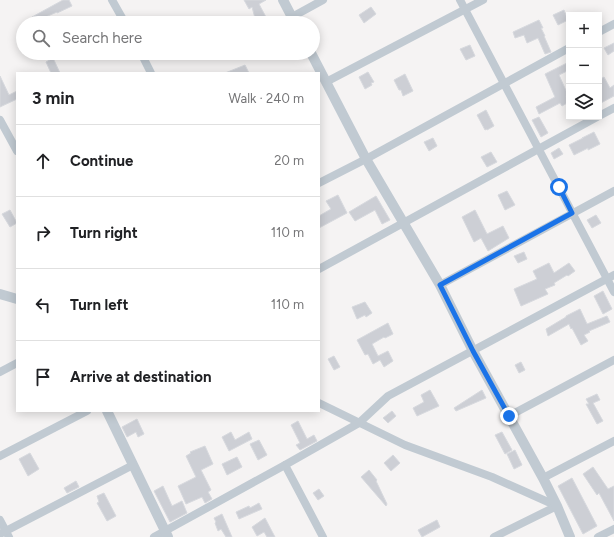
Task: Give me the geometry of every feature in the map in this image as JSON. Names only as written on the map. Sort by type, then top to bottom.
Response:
[{"type":"street","points":[[112,0],[121,16]]},
{"type":"street","points":[[283,0],[292,16]]},
{"type":"street","points":[[300,16],[323,0]]},
{"type":"street","points":[[460,0],[505,83],[572,213],[610,277],[614,292]]},
{"type":"street","points":[[326,82],[484,0]]},
{"type":"street","points":[[602,30],[614,24]]},
{"type":"street","points":[[320,182],[566,50]]},
{"type":"street","points":[[144,60],[150,72]]},
{"type":"street","points":[[315,60],[366,159],[440,285],[473,351],[557,506],[570,537]]},
{"type":"street","points":[[602,114],[614,108]]},
{"type":"street","points":[[0,120],[16,149]]},
{"type":"street","points":[[320,268],[591,120]]},
{"type":"street","points":[[440,285],[614,191]]},
{"type":"street","points":[[154,537],[166,534],[359,423],[388,396],[610,277]]},
{"type":"street","points":[[0,294],[16,299]]},
{"type":"street","points":[[509,416],[614,360]]},
{"type":"street","points":[[0,372],[16,364]]},
{"type":"street","points":[[320,404],[405,445],[492,477],[557,506]]},
{"type":"street","points":[[0,456],[85,412]]},
{"type":"street","points":[[107,412],[166,534]]},
{"type":"street","points":[[542,478],[614,441]]},
{"type":"street","points":[[286,465],[323,537]]},
{"type":"street","points":[[0,520],[5,534],[133,466]]},
{"type":"street","points":[[494,537],[557,506]]},
{"type":"street","points":[[598,537],[614,529]]},
{"type":"building","points":[[63,0],[69,0],[72,6],[48,16],[34,16]]},
{"type":"building","points":[[244,0],[266,0],[259,4],[265,16],[254,16],[252,7],[249,9]]},
{"type":"building","points":[[371,7],[376,14],[364,23],[359,15]]},
{"type":"building","points":[[564,10],[566,21],[558,25],[553,15]]},
{"type":"building","points":[[539,20],[551,52],[545,54],[538,38],[527,43],[524,35],[515,38],[513,32]]},
{"type":"building","points":[[614,43],[614,51],[608,55],[604,48]]},
{"type":"building","points":[[470,45],[475,56],[466,60],[460,49]]},
{"type":"building","points":[[54,60],[60,72],[51,72],[46,62]]},
{"type":"building","points":[[566,64],[566,72],[559,75],[566,91],[566,104],[562,106],[560,103],[539,114],[536,107],[555,97],[545,74]]},
{"type":"building","points":[[245,65],[248,72],[228,72]]},
{"type":"building","points":[[368,72],[374,82],[365,89],[359,77]]},
{"type":"building","points":[[405,74],[413,91],[403,96],[394,80]]},
{"type":"building","points":[[0,76],[9,95],[16,92],[16,99],[0,107]]},
{"type":"building","points":[[604,77],[610,88],[614,85],[614,96],[602,102],[602,84],[602,78]]},
{"type":"building","points":[[486,110],[494,126],[485,130],[477,115]]},
{"type":"building","points":[[539,117],[548,133],[541,137],[532,120]]},
{"type":"building","points":[[594,132],[600,144],[574,155],[569,145]]},
{"type":"building","points":[[433,138],[437,146],[429,151],[424,142]]},
{"type":"building","points":[[559,148],[563,154],[554,159],[551,153]]},
{"type":"building","points":[[491,152],[497,162],[487,167],[481,157]]},
{"type":"building","points":[[507,191],[515,205],[505,210],[498,195]]},
{"type":"building","points":[[338,195],[347,213],[320,227],[320,215],[331,209],[326,201]]},
{"type":"building","points":[[376,196],[390,220],[382,224],[375,210],[355,221],[349,212]]},
{"type":"building","points":[[10,210],[16,224],[10,227],[2,214]]},
{"type":"building","points":[[475,210],[487,234],[503,226],[509,238],[488,251],[481,238],[474,242],[462,217]]},
{"type":"building","points":[[596,215],[601,223],[592,228],[587,220]]},
{"type":"building","points":[[524,252],[527,259],[518,263],[514,256]]},
{"type":"building","points":[[549,263],[554,273],[569,263],[575,271],[554,283],[555,285],[545,289],[548,294],[521,306],[514,289],[537,279],[533,271]]},
{"type":"building","points":[[603,291],[612,309],[603,314],[594,296]]},
{"type":"building","points":[[365,302],[372,313],[366,317],[365,315],[357,319],[352,307]]},
{"type":"building","points":[[580,309],[587,324],[607,316],[610,322],[589,331],[590,332],[584,335],[588,341],[581,345],[569,324],[548,336],[546,329]]},
{"type":"building","points":[[388,323],[393,334],[372,344],[378,356],[388,351],[393,361],[384,367],[380,360],[373,364],[368,354],[365,355],[357,340]]},
{"type":"building","points":[[334,356],[340,367],[334,370],[328,359]]},
{"type":"building","points":[[521,362],[525,370],[519,373],[515,365]]},
{"type":"building","points":[[430,390],[439,406],[417,416],[413,408],[424,402],[421,395]]},
{"type":"building","points":[[482,390],[486,398],[456,411],[454,408]]},
{"type":"building","points":[[597,394],[600,400],[593,403],[603,421],[597,424],[586,404],[589,404],[586,399]]},
{"type":"building","points":[[392,411],[396,416],[388,423],[383,418]]},
{"type":"building","points":[[137,419],[144,434],[138,437],[136,432],[127,437],[122,427]]},
{"type":"building","points":[[298,421],[307,439],[314,435],[317,441],[300,450],[296,445],[300,443],[291,425]]},
{"type":"building","points":[[231,432],[235,440],[249,432],[252,439],[229,451],[222,437]]},
{"type":"building","points":[[502,432],[512,450],[505,454],[495,435]]},
{"type":"building","points":[[259,440],[267,455],[258,460],[250,444]]},
{"type":"building","points":[[205,446],[213,464],[201,470],[211,490],[208,492],[212,499],[205,503],[202,497],[186,504],[178,486],[196,477],[186,456],[191,453],[190,452]]},
{"type":"building","points":[[515,450],[522,465],[514,469],[507,454]]},
{"type":"building","points":[[30,453],[39,469],[28,476],[19,459]]},
{"type":"building","points":[[393,455],[400,463],[391,471],[384,463]]},
{"type":"building","points":[[237,457],[242,467],[227,475],[222,464]]},
{"type":"building","points":[[593,467],[608,489],[614,486],[614,521],[599,493],[597,495],[583,474]]},
{"type":"building","points":[[369,470],[377,480],[376,481],[387,504],[386,506],[361,477]]},
{"type":"building","points":[[572,478],[597,526],[583,534],[558,486]]},
{"type":"building","points":[[76,481],[79,487],[67,493],[64,488]]},
{"type":"building","points":[[163,486],[172,506],[182,501],[187,513],[170,522],[154,491]]},
{"type":"building","points":[[319,489],[324,496],[318,500],[313,493]]},
{"type":"building","points":[[104,493],[116,516],[107,521],[97,503],[99,502],[97,496]]},
{"type":"building","points":[[259,503],[262,509],[239,519],[236,512],[249,506],[250,508]]},
{"type":"building","points":[[222,514],[232,537],[226,537],[221,529],[218,531],[214,518]]},
{"type":"building","points":[[265,518],[275,537],[267,537],[264,532],[257,536],[252,527]]},
{"type":"building","points":[[437,520],[440,527],[422,537],[418,530]]},
{"type":"route","points":[[509,416],[473,351],[440,285],[572,213],[559,187]]}]
